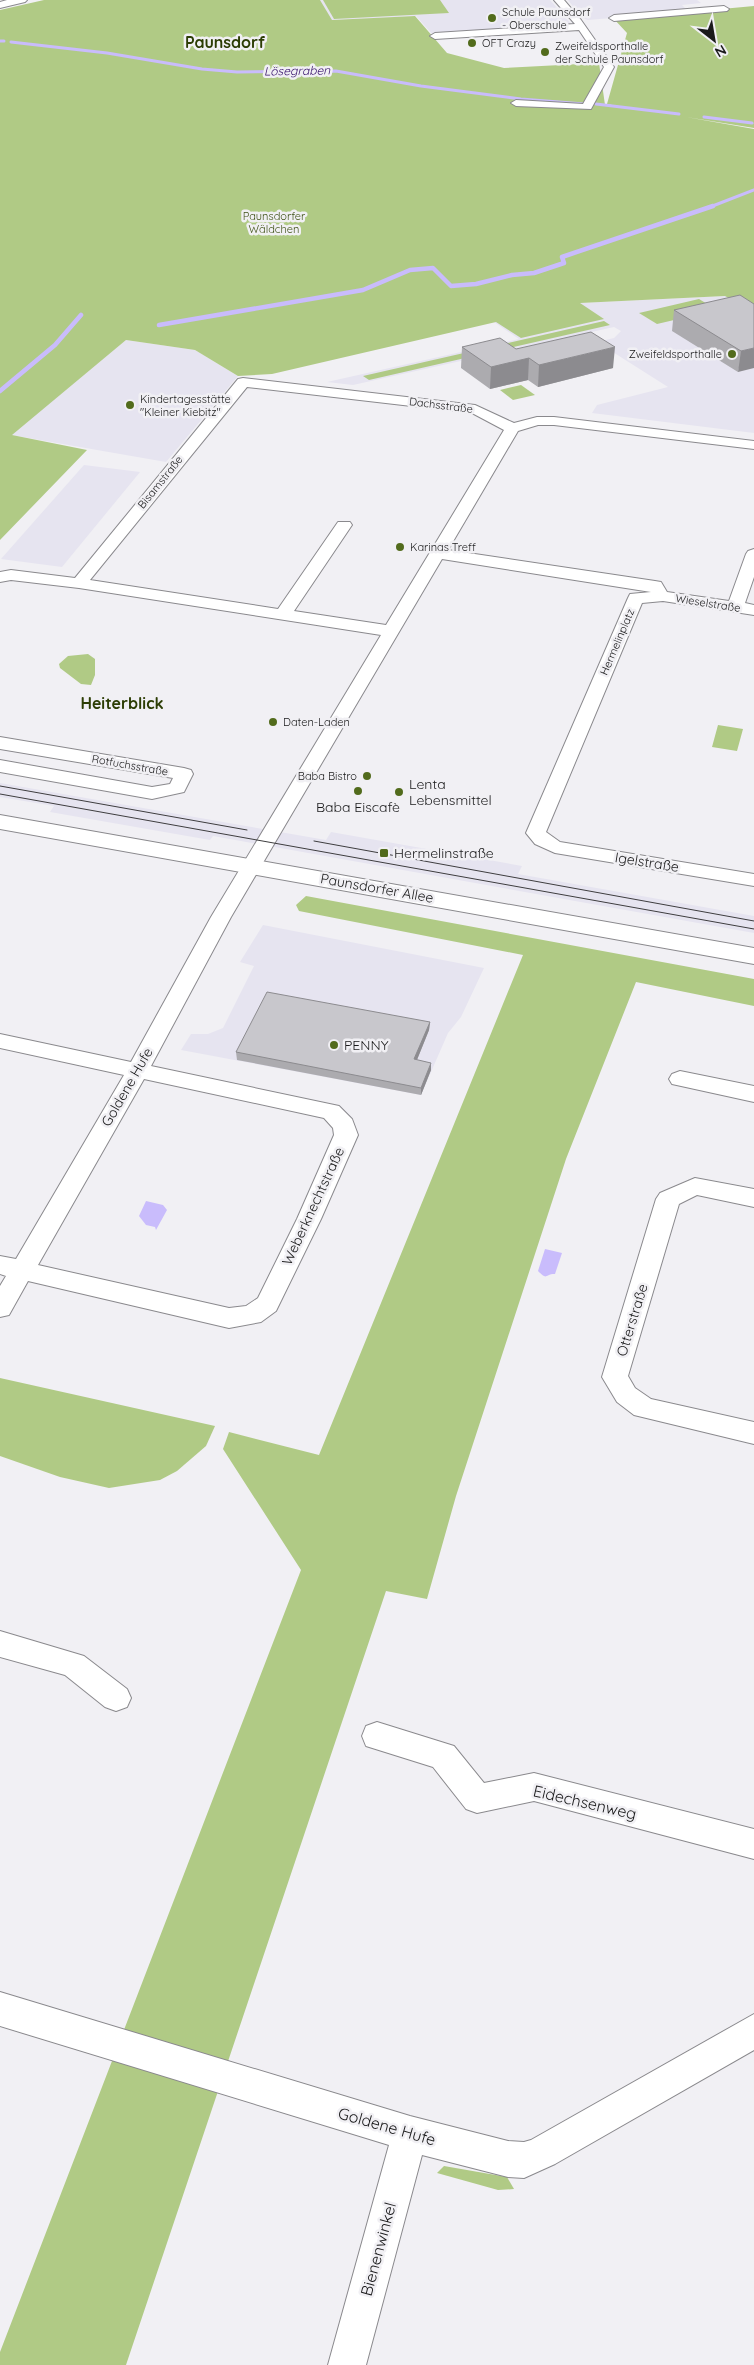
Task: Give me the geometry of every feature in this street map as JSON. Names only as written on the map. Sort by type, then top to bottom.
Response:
[{"type":"main road","points":[[0,4],[21,0]]},
{"type":"main road","name":"Paunsdorfer Allee","points":[[0,822],[754,956]]},
{"type":"street","points":[[516,103],[587,107],[609,64],[559,0]]},
{"type":"street","points":[[614,18],[724,9],[718,1]]},
{"type":"street","points":[[435,36],[581,27]]},
{"type":"street","name":"Dachsstraße","points":[[243,382],[474,409],[512,428]]},
{"type":"street","name":"Bisamstraße","points":[[79,583],[243,382]]},
{"type":"street","points":[[253,866],[512,428],[537,421],[554,421],[754,445]]},
{"type":"street","points":[[283,614],[344,524]]},
{"type":"street","points":[[438,553],[655,586],[663,596]]},
{"type":"street","points":[[735,607],[754,554]]},
{"type":"street","points":[[0,577],[11,574],[79,583],[391,631]]},
{"type":"street","name":"Wieselstraße","points":[[663,596],[754,610]]},
{"type":"street","name":"Hermelinplatz","points":[[542,840],[536,832],[636,598],[663,596]]},
{"type":"street","name":"Rotfuchsstraße","points":[[0,743],[184,774],[177,788],[152,793],[0,766]]},
{"type":"street","name":"Igelstraße","points":[[542,840],[555,847],[754,880]]},
{"type":"street","name":"Goldene Hufe","points":[[0,1308],[11,1268],[138,1070],[221,916],[253,866]]},
{"type":"street","name":"Weberknechtstraße","points":[[0,1042],[330,1112],[344,1125],[346,1136],[309,1219],[267,1304],[252,1315],[229,1318],[11,1268]]},
{"type":"street","points":[[680,1080],[754,1094]]},
{"type":"street","name":"Otterstraße","points":[[754,1198],[695,1186],[668,1199],[615,1377],[626,1395],[643,1408],[754,1433]]},
{"type":"street","points":[[0,1644],[74,1666],[116,1698]]},
{"type":"street","name":"Eidechsenweg","points":[[377,1736],[443,1756],[477,1799],[534,1787],[754,1844]]},
{"type":"street","name":"Goldene Hufe","points":[[0,2009],[410,2134],[508,2159],[524,2160],[543,2152],[754,2032]]},
{"type":"street","name":"Bienenwinkel","points":[[347,2365],[410,2134]]},
{"type":"shaded area","name":"Schule Paunsdorf - Oberschule","points":[[320,0],[550,0],[573,26],[433,35],[416,16],[331,20]]},
{"type":"shaded area","points":[[568,0],[697,0],[701,3],[682,5],[687,10],[684,12],[588,20],[582,18]]},
{"type":"shaded area","points":[[726,296],[754,312],[754,433],[592,413],[597,405],[668,387],[597,342],[614,338],[621,331],[614,327],[353,385],[327,382],[519,339],[494,322],[579,303]]},
{"type":"shaded area","name":"Kindertagesstätte \"Kleiner Kiebitz\"","points":[[126,340],[195,350],[238,376],[166,462],[11,435]]},
{"type":"shaded area","points":[[84,465],[140,472],[62,567],[1,559]]},
{"type":"shaded area","points":[[0,783],[326,840],[331,832],[522,866],[518,874],[754,916],[754,933],[213,836],[210,840],[50,812],[54,806],[0,797]]},
{"type":"shaded area","points":[[263,925],[484,968],[461,1017],[448,1033],[421,1095],[181,1050],[191,1034],[208,1034],[223,1028],[254,966],[240,962]]},
{"type":"shaded area","points":[[146,1201],[163,1205],[167,1210],[156,1230],[155,1227],[146,1225],[139,1216]]},
{"type":"shaded area","points":[[545,1249],[562,1253],[555,1274],[545,1276],[538,1271]]},
{"type":"green space","name":"Paunsdorfer Wäldchen","points":[[44,0],[320,0],[332,20],[415,16],[447,53],[504,68],[599,63],[605,105],[632,109],[607,104],[627,33],[614,19],[754,6],[754,128],[686,117],[754,129],[754,312],[725,296],[580,303],[604,319],[521,338],[496,322],[272,374],[238,376],[195,350],[126,340],[12,435],[87,450],[0,540],[0,10]]},
{"type":"green space","points":[[323,0],[440,0],[449,13],[334,19]]},
{"type":"green space","points":[[699,299],[717,310],[657,324],[639,313]]},
{"type":"green space","points":[[604,321],[610,325],[369,380],[363,376]]},
{"type":"green space","points":[[521,385],[535,395],[513,400],[500,390]]},
{"type":"green space","points":[[88,654],[95,659],[95,675],[91,685],[81,684],[60,668],[59,664],[68,656]]},
{"type":"green space","points":[[718,725],[743,729],[737,751],[712,747]]},
{"type":"green space","points":[[306,896],[754,979],[754,1006],[636,982],[566,1159],[456,1496],[427,1599],[386,1591],[126,2365],[0,2365],[0,2352],[301,1570],[223,1449],[229,1432],[319,1455],[523,955],[299,911],[296,905]]},
{"type":"green space","points":[[0,1378],[215,1426],[206,1446],[177,1471],[160,1480],[109,1488],[60,1477],[0,1456]]},
{"type":"green space","points":[[444,2166],[507,2177],[514,2189],[498,2190],[437,2173]]},
{"type":"building","points":[[740,295],[754,304],[754,348],[741,351],[674,310]]},
{"type":"building","points":[[591,332],[615,347],[539,365],[529,358],[491,367],[462,347],[500,338],[516,349]]},
{"type":"building","name":"PENNY","points":[[267,992],[430,1022],[414,1059],[431,1063],[421,1088],[236,1052]]},
{"type":"waterway","name":"Lösegraben","points":[[11,42],[107,53],[202,69],[237,72],[336,71],[421,86],[521,99],[584,104]]},
{"type":"waterway","name":"Lösegraben","points":[[596,104],[679,114]]},
{"type":"waterway","name":"Lösegraben","points":[[704,117],[752,123]]},
{"type":"waterway","points":[[710,207],[754,190]]},
{"type":"waterway","points":[[159,325],[363,290],[410,270],[433,268],[451,286],[476,284],[512,275],[534,273],[564,263],[562,257],[713,206]]},
{"type":"waterway","points":[[0,391],[55,345],[81,315]]},
{"type":"tram line","points":[[0,786],[247,830]]},
{"type":"tram line","points":[[0,794],[754,929]]},
{"type":"tram line","points":[[314,841],[754,921]]},
{"type":"place","name":"Schule Paunsdorf - Oberschule","points":[[492,18]]},
{"type":"place","name":"OFT Crazy","points":[[472,43]]},
{"type":"place","name":"Zweifeldsporthalle der Schule Paunsdorf","points":[[545,52]]},
{"type":"place","name":"Zweifeldsporthalle","points":[[732,354]]},
{"type":"place","name":"Kindertagesstätte \"Kleiner Kiebitz\"","points":[[130,405]]},
{"type":"place","name":"Karinas Treff","points":[[400,547]]},
{"type":"place","name":"Daten-Laden","points":[[273,722]]},
{"type":"place","name":"Baba Bistro","points":[[367,776]]},
{"type":"place","name":"Baba Eiscafè","points":[[358,791]]},
{"type":"place","name":"Lenta Lebensmittel","points":[[399,792]]},
{"type":"place","name":"Hermelinstraße","points":[[384,853]]},
{"type":"place","name":"PENNY","points":[[334,1045]]},
{"type":"district","name":"Paunsdorf","points":[[225,42]]},
{"type":"district","name":"Heiterblick","points":[[122,703]]}]
